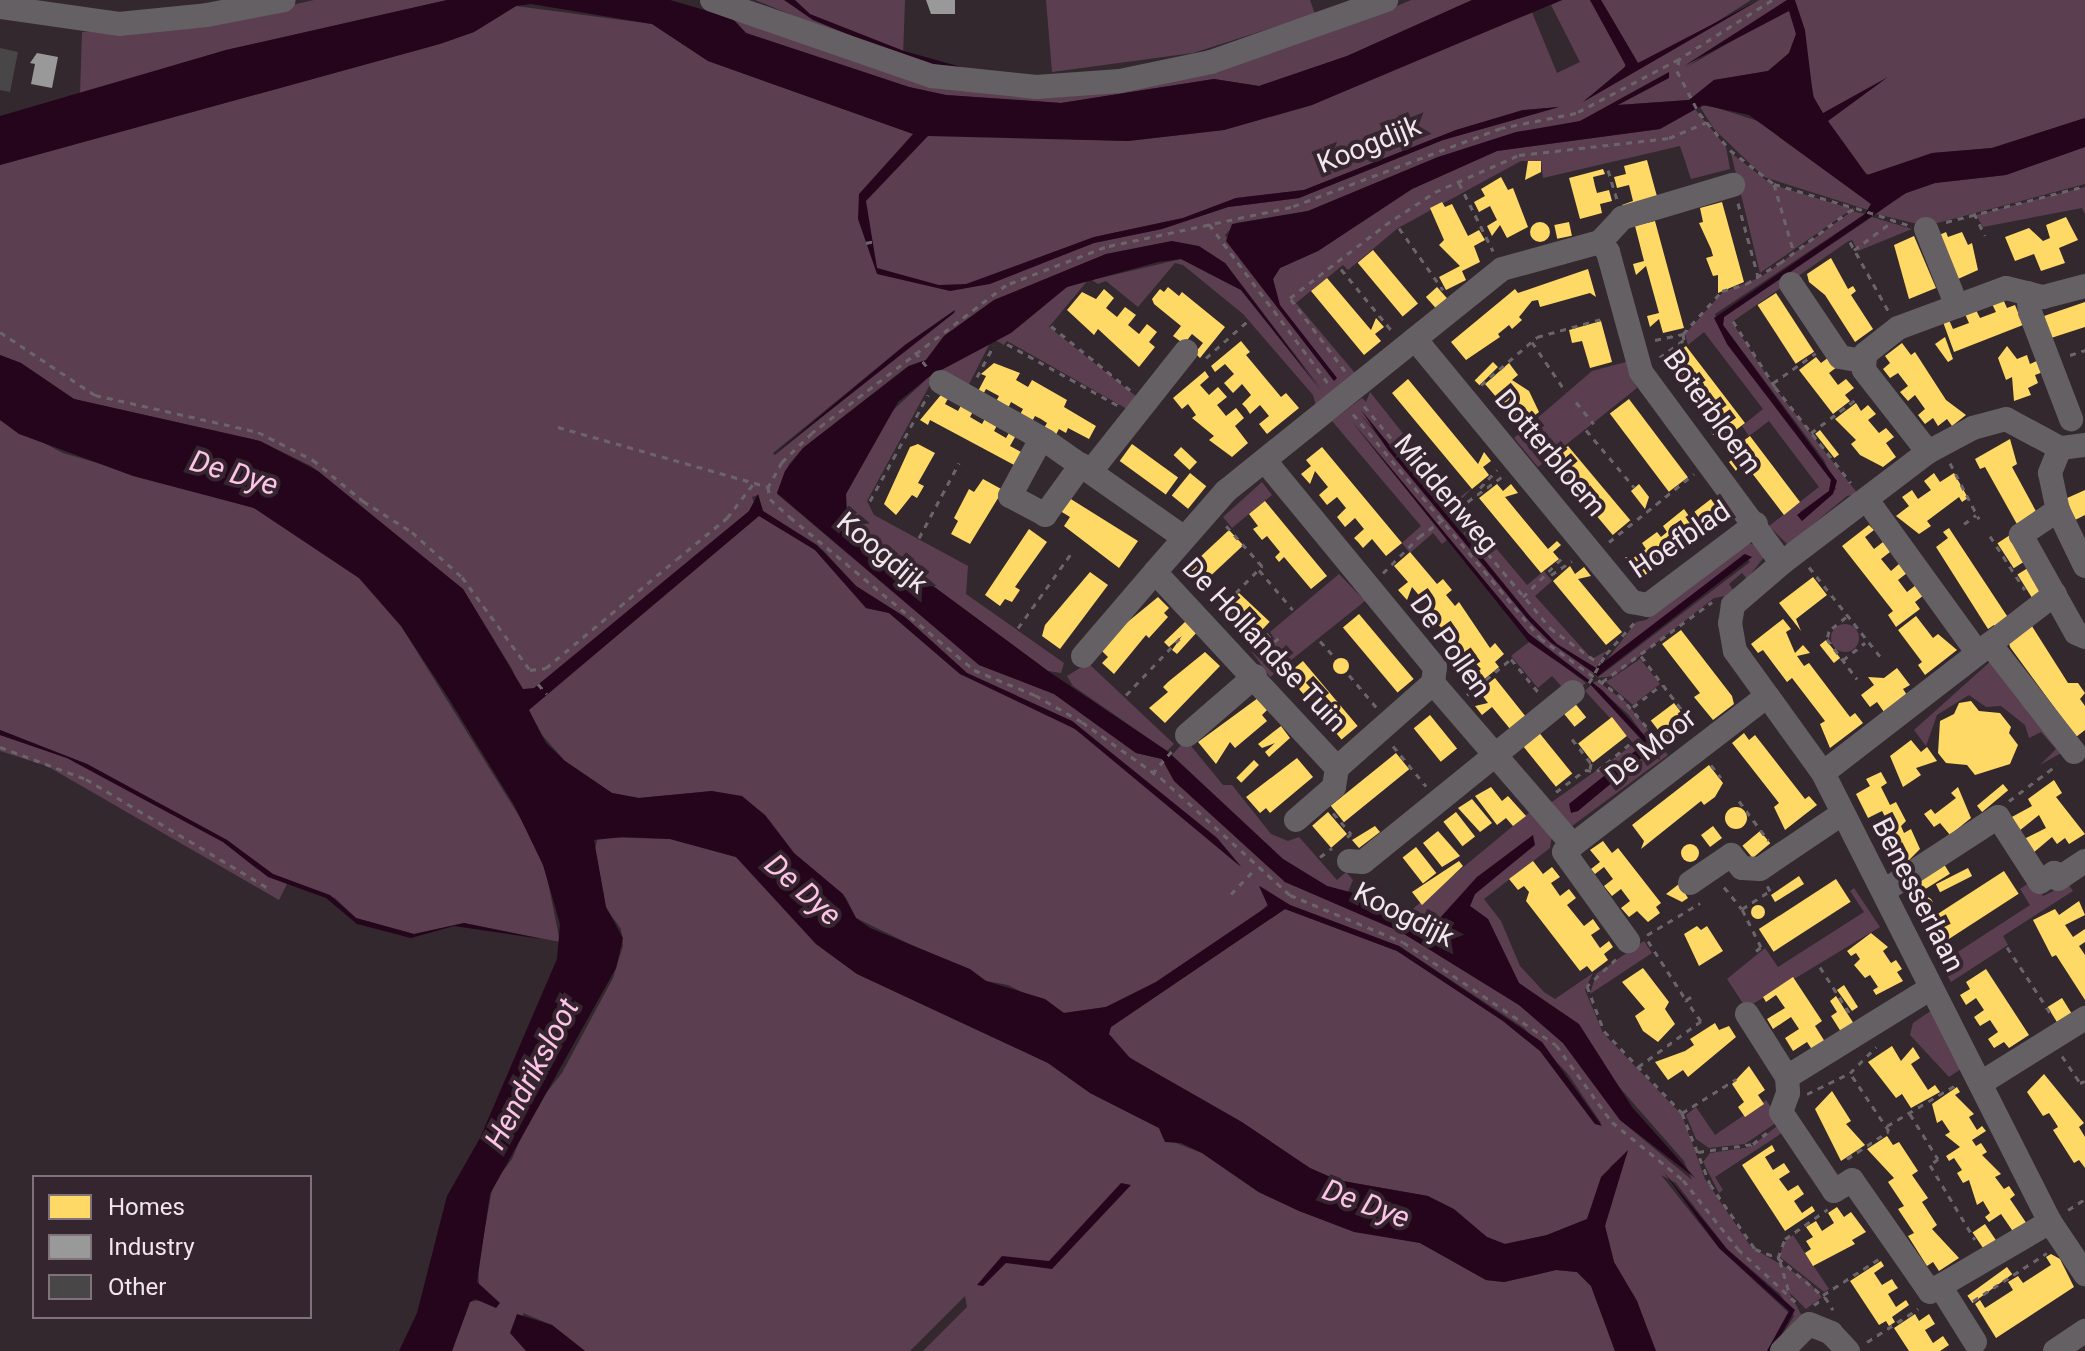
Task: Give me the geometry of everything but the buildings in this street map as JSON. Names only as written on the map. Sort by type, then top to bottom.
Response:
[{"type":"street","points":[[0,7],[119,24],[207,15],[284,0]]},
{"type":"street","points":[[712,0],[922,73],[1036,87],[1120,81],[1211,62],[1386,0]]},
{"type":"street","points":[[1410,343],[1502,269],[1600,242],[1622,218],[1733,185]]},
{"type":"street","points":[[1926,229],[1957,306]]},
{"type":"street","name":"Boterbloem","points":[[1600,242],[1608,252],[1638,364],[1756,524],[1790,557]]},
{"type":"street","points":[[1791,284],[1829,344],[1845,360],[1862,361],[1898,328],[2006,288],[2043,297],[2085,286]]},
{"type":"street","points":[[2028,293],[2030,312],[2071,419]]},
{"type":"street","name":"De Hollandse Tuin","points":[[1337,768],[1255,676],[1155,572],[1210,508],[1265,461],[1352,395],[1410,343]]},
{"type":"street","name":"Dotterbloem","points":[[1410,343],[1465,398],[1512,463],[1584,549],[1638,604]]},
{"type":"street","points":[[1041,439],[1010,496],[1045,515],[1137,407],[1193,357]]},
{"type":"street","points":[[1862,361],[1876,385],[1934,449]]},
{"type":"street","points":[[941,382],[1041,439],[1183,537]]},
{"type":"street","points":[[1733,605],[1790,557],[1934,449],[1990,420],[2006,419],[2060,448],[2085,445]]},
{"type":"street","points":[[2060,448],[2050,473],[2058,510],[2085,566]]},
{"type":"street","name":"De Pollen","points":[[1265,461],[1435,667],[1433,683],[1573,845],[1564,852],[1632,945]]},
{"type":"street","points":[[1867,500],[1984,648],[2074,752]]},
{"type":"street","points":[[2058,510],[2021,535],[2046,601],[2076,633],[2085,637]]},
{"type":"street","name":"Hoefblad","points":[[1638,604],[1648,605],[1756,524]]},
{"type":"street","points":[[1083,656],[1155,572]]},
{"type":"street","points":[[1823,773],[2046,601]]},
{"type":"street","name":"Benesserlaan","points":[[1733,605],[1735,651],[1823,773],[2057,1232],[2085,1274]]},
{"type":"street","points":[[1181,741],[1255,676]]},
{"type":"street","points":[[1348,849],[1363,862],[1551,708],[1589,681]]},
{"type":"street","points":[[1296,820],[1334,787],[1337,768],[1433,683]]},
{"type":"street","name":"De Moor","points":[[1573,845],[1767,696]]},
{"type":"street","points":[[1690,883],[1731,855],[1742,868],[1756,869],[1781,857],[1843,813]]},
{"type":"street","points":[[1884,891],[1998,817],[2040,882],[2054,873],[2058,879],[2082,871]]},
{"type":"street","points":[[1787,1077],[1870,1037],[1931,988]]},
{"type":"street","points":[[1747,1014],[1787,1077],[1784,1112],[1843,1186],[1956,1312],[1975,1342]]},
{"type":"street","points":[[1978,1078],[2085,1018]]},
{"type":"street","points":[[1935,1289],[2008,1244],[2018,1245],[2057,1232]]},
{"type":"street","points":[[1782,1351],[1809,1324],[1831,1333],[1854,1348]]},
{"type":"street","points":[[2055,1351],[2085,1331]]},
{"type":"path","name":"Koogdijk","points":[[1772,0],[1679,59],[1576,113],[1501,128],[1291,207],[1105,247],[1006,285],[812,433],[782,462],[768,487],[770,499],[790,517],[974,670],[1035,695],[1082,722],[1152,774],[1290,895],[1429,957],[1556,1045],[1612,1122],[1683,1180],[1738,1249],[1791,1295],[1809,1324]]},
{"type":"path","points":[[1679,59],[1677,71],[1699,113],[1730,150],[1774,184],[1926,229],[1974,213],[2085,186]]},
{"type":"path","points":[[1599,666],[1570,646],[1523,597],[1352,395],[1290,298],[1385,225],[1458,181],[1519,155],[1669,138],[1707,122]]},
{"type":"path","points":[[1608,170],[1622,218]]},
{"type":"path","points":[[1458,181],[1502,269]]},
{"type":"path","points":[[1774,184],[1794,253]]},
{"type":"path","points":[[1733,185],[1758,276]]},
{"type":"path","points":[[1638,364],[1655,340],[1683,334],[1722,291],[1758,276],[1856,208]]},
{"type":"path","points":[[1974,213],[1985,236]]},
{"type":"path","points":[[1854,250],[1893,221]]},
{"type":"path","name":"Middenweg","points":[[1209,224],[1352,395],[1443,521],[1540,638],[1589,681],[1602,682],[1633,707],[1677,765]]},
{"type":"path","points":[[1399,228],[1457,305]]},
{"type":"path","points":[[866,243],[875,241]]},
{"type":"path","points":[[1850,242],[1898,328]]},
{"type":"path","points":[[1341,269],[1410,343]]},
{"type":"path","points":[[1465,398],[1532,341],[1625,314]]},
{"type":"path","points":[[1193,357],[1249,320]]},
{"type":"path","points":[[1733,321],[1773,383],[1867,500]]},
{"type":"path","points":[[1051,326],[1137,407]]},
{"type":"path","points":[[0,332],[95,395],[258,432],[313,460],[363,501],[412,532],[462,577],[530,670],[546,668],[727,518],[754,483]]},
{"type":"path","points":[[1638,364],[1684,340],[1683,334]]},
{"type":"path","points":[[1532,341],[1566,392]]},
{"type":"path","points":[[1007,344],[1137,407]]},
{"type":"path","points":[[1773,383],[1829,344]]},
{"type":"path","points":[[967,396],[994,345]]},
{"type":"path","points":[[915,352],[920,358]]},
{"type":"path","points":[[870,501],[935,383],[941,382]]},
{"type":"path","points":[[1811,433],[1876,385]]},
{"type":"path","points":[[1576,402],[1594,424]]},
{"type":"path","points":[[558,427],[768,487]]},
{"type":"path","points":[[1586,430],[1634,487]]},
{"type":"path","points":[[1934,449],[1978,517],[1964,524]]},
{"type":"path","points":[[1584,549],[1554,578],[1547,570],[1584,549],[1709,462]]},
{"type":"path","points":[[919,538],[959,463]]},
{"type":"path","points":[[1512,463],[1484,492],[1478,485],[1495,472],[1512,463]]},
{"type":"path","points":[[1365,581],[1379,570],[1382,573],[1481,489]]},
{"type":"path","points":[[1205,624],[1262,566],[1210,508]]},
{"type":"path","points":[[1990,536],[2046,601]]},
{"type":"path","points":[[1018,628],[1070,555]]},
{"type":"path","points":[[1790,557],[1883,660]]},
{"type":"path","points":[[1259,570],[1293,610]]},
{"type":"path","points":[[1523,597],[1550,574]]},
{"type":"path","points":[[1602,682],[1716,599],[1733,605]]},
{"type":"path","points":[[1589,681],[1632,629],[1638,604]]},
{"type":"path","points":[[1846,617],[1829,631],[1827,639],[1857,679]]},
{"type":"path","points":[[1266,633],[1274,642],[1281,636]]},
{"type":"path","points":[[1126,695],[1181,637]]},
{"type":"path","points":[[1320,641],[1336,659]]},
{"type":"path","points":[[1843,660],[1866,642]]},
{"type":"path","points":[[1641,656],[1706,742]]},
{"type":"path","points":[[1454,706],[1511,659],[1551,708]]},
{"type":"path","points":[[1349,675],[1439,802]]},
{"type":"path","points":[[538,684],[547,694]]},
{"type":"path","points":[[1633,707],[1662,684]]},
{"type":"path","points":[[1572,739],[1591,763],[1590,770]]},
{"type":"path","points":[[1152,774],[1181,741]]},
{"type":"path","points":[[1538,806],[1590,770],[1597,771],[1631,743]]},
{"type":"path","points":[[0,747],[86,779],[268,888]]},
{"type":"path","points":[[1998,817],[2005,805],[2074,752]]},
{"type":"path","points":[[1321,798],[1351,834],[1348,849]]},
{"type":"path","points":[[1739,801],[1781,857]]},
{"type":"path","points":[[1231,894],[1257,867]]},
{"type":"path","points":[[1742,909],[1770,891],[1756,869]]},
{"type":"path","points":[[1690,883],[1703,901],[1689,905],[1590,978],[1587,996],[1604,1031],[1682,1113],[1710,1184],[1755,1249],[1778,1258],[1824,1296],[1898,1247]]},
{"type":"path","points":[[1714,893],[1726,885],[1761,947],[1756,951]]},
{"type":"path","points":[[1632,945],[1688,998],[1701,1021],[1638,1067]]},
{"type":"path","points":[[2007,947],[2080,1083],[2085,1081]]},
{"type":"path","points":[[1698,1152],[1753,1144],[1784,1112],[1850,1073],[1870,1037],[1820,967]]},
{"type":"path","points":[[1791,1295],[1778,1258],[1785,1239],[1832,1205],[1843,1186],[1844,1161],[1889,1131],[1850,1073]]},
{"type":"path","points":[[1886,1127],[1978,1078]]},
{"type":"path","points":[[1682,1113],[1736,1079]]},
{"type":"path","points":[[1910,1114],[1938,1159],[1930,1165],[1986,1257]]},
{"type":"path","points":[[2076,1204],[2085,1199]]},
{"type":"path","points":[[1956,1312],[2057,1232]]},
{"type":"path","points":[[1854,1348],[1930,1301],[1935,1289]]},
{"type":"shaded area","points":[[314,0],[447,0],[226,50],[80,94],[82,32],[211,23]]},
{"type":"shaded area","points":[[755,0],[905,0],[903,57],[816,25]]},
{"type":"shaded area","points":[[1046,0],[1310,0],[1315,14],[1193,53],[1052,72]]},
{"type":"shaded area","points":[[1411,0],[1472,0],[1347,56],[1259,86],[1214,79],[1061,103],[946,95],[909,87],[746,33],[732,18],[1047,96],[1376,15]]},
{"type":"shaded area","points":[[1562,0],[1590,0],[1626,63],[1622,73],[1582,102],[1759,0],[1787,0],[1685,68],[1774,17],[1790,0],[2085,0],[2085,118],[1992,148],[1932,153],[1873,176],[1862,172],[1816,107],[1795,2],[1791,13],[1796,34],[1789,53],[1768,71],[1714,80],[1689,100],[1618,105],[1580,121],[1438,157],[1308,211],[1236,223],[1225,235],[1334,381],[1279,305],[1273,279],[1280,268],[1318,251],[1412,189],[1497,151],[1660,129],[1695,109],[1726,147],[1730,169],[1691,179],[1680,146],[1543,178],[1541,161],[1521,161],[1398,228],[1348,270],[1343,265],[1296,303],[1355,373],[1316,406],[1313,395],[1243,314],[1183,265],[1175,263],[1138,307],[1106,281],[1098,284],[1092,280],[1181,259],[1241,290],[1323,391],[1225,263],[1172,241],[1106,254],[994,300],[944,336],[926,360],[908,366],[803,448],[789,464],[777,494],[979,665],[1054,694],[1136,753],[1162,759],[1175,781],[1285,882],[1401,932],[1519,1005],[1563,1043],[1620,1120],[1692,1180],[1684,1161],[1550,1008],[1519,983],[1488,919],[1470,906],[1475,894],[1534,845],[1477,877],[1433,928],[1426,931],[1403,917],[1531,811],[1552,836],[1550,848],[1484,899],[1501,921],[1520,966],[1544,992],[1555,999],[1593,973],[1585,990],[1603,1033],[1682,1115],[1705,1179],[1751,1247],[1807,1280],[1822,1297],[1806,1309],[1789,1292],[1803,1318],[1772,1351],[1794,1316],[1780,1294],[1727,1249],[1676,1183],[1661,1175],[1719,1248],[1790,1314],[1767,1351],[1656,1351],[1651,1346],[1637,1301],[1614,1262],[1605,1226],[1614,1182],[1628,1152],[1611,1166],[1587,1219],[1547,1235],[1505,1244],[1487,1237],[1428,1196],[1337,1180],[1310,1168],[1121,1052],[1108,1034],[1111,1027],[1285,909],[1397,951],[1503,1021],[1540,1051],[1595,1124],[1601,1123],[1568,1074],[1524,1028],[1399,946],[1290,905],[1260,886],[1269,903],[1261,911],[1156,982],[1106,1007],[1064,1013],[1008,985],[986,981],[856,918],[846,898],[794,853],[765,815],[712,791],[639,798],[612,793],[565,761],[535,727],[512,669],[463,589],[311,466],[260,441],[74,399],[21,363],[0,355],[0,165],[439,44],[474,32],[516,6],[652,24],[708,61],[914,134],[1128,141],[1224,130],[1312,105],[1531,10],[1557,73],[1580,62],[1551,5]],"holes":[[[1559,107],[1443,140],[1299,198],[1228,207],[1162,229],[1094,243],[985,284],[987,278],[1094,237],[1183,218],[1236,198],[1304,190],[1456,130],[1523,110]],[[955,310],[775,455],[773,453],[905,345]],[[758,495],[763,511],[823,550],[856,586],[905,617],[967,673],[1072,721],[1217,838],[1241,866],[1082,734],[1054,715],[960,674],[889,613],[866,608],[815,550],[759,516],[752,497]]]},
{"type":"shaded area","points":[[1601,0],[1751,0],[1682,44],[1638,63]]},
{"type":"shaded area","points":[[1708,105],[1767,124],[1871,204],[1868,210],[1764,177],[1714,129],[1700,107]]},
{"type":"shaded area","points":[[2085,147],[2085,184],[1926,226],[1876,214],[1901,195],[1935,183],[2006,175]]},
{"type":"shaded area","points":[[1731,153],[1771,184],[1852,209],[1760,273]]},
{"type":"shaded area","points":[[2085,187],[2085,214],[2082,208],[1983,227],[1976,215]]},
{"type":"shaded area","points":[[1852,211],[1865,214],[1715,314],[1727,344],[1831,480],[1829,491],[1800,512],[1802,521],[1836,489],[1824,460],[1723,325],[1724,317],[1872,217],[1912,229],[1858,251],[1852,240],[1847,242],[1732,322],[1775,388],[1858,494],[1847,496],[1788,545],[1769,526],[1819,487],[1769,421],[1749,436],[1742,426],[1763,409],[1704,332],[1688,345],[1685,334],[1723,292],[1761,277]]},
{"type":"shaded area","points":[[1088,280],[1049,327],[1137,397],[1127,409],[1007,341],[1004,345],[995,340],[1067,287]]},
{"type":"shaded area","points":[[990,343],[966,390],[935,373],[977,351]]},
{"type":"shaded area","points":[[1626,362],[1637,388],[1538,467],[1514,438],[1592,371]]},
{"type":"shaded area","points":[[930,376],[933,379],[867,501],[874,515],[968,566],[966,594],[1064,663],[1061,673],[1048,671],[864,535],[847,517],[846,494],[890,413]]},
{"type":"shaded area","points":[[1370,392],[1456,500],[1472,488],[1448,514],[1359,413],[1530,622],[1594,673],[1589,680],[1529,634],[1350,420],[1447,540],[1442,544],[1433,533],[1410,553],[1402,543],[1421,526],[1332,421],[1362,398],[1366,402]]},
{"type":"shaded area","points":[[0,420],[63,453],[254,508],[359,578],[401,626],[532,837],[546,872],[560,942],[464,923],[414,934],[356,918],[335,898],[273,874],[227,840],[87,764],[0,730]]},
{"type":"shaded area","points":[[1262,482],[1272,495],[1232,528],[1223,517]]},
{"type":"shaded area","points":[[1462,508],[1527,585],[1544,571],[1552,581],[1535,596],[1592,659],[1606,651],[1596,668],[1557,644],[1530,616],[1451,518]]},
{"type":"shaded area","points":[[1747,543],[1756,545],[1764,557],[1747,579],[1742,573],[1729,584],[1733,590],[1725,596],[1714,598],[1614,676],[1597,678],[1750,562],[1744,554],[1600,669],[1636,622],[1646,620]]},
{"type":"shaded area","points":[[1339,574],[1365,601],[1270,677],[1252,652],[1266,636],[1275,640],[1270,632]]},
{"type":"shaded area","points":[[1845,624],[1855,628],[1859,638],[1855,648],[1845,652],[1835,648],[1831,638],[1835,628]]},
{"type":"shaded area","points":[[1529,642],[1586,683],[1579,689],[1562,687],[1552,676],[1538,688],[1511,656]]},
{"type":"shaded area","points":[[1640,659],[1660,684],[1633,705],[1606,682]]},
{"type":"shaded area","points":[[1992,660],[2063,752],[2040,765],[2056,749],[2041,732],[2029,738],[2025,725],[2001,706],[1986,707],[1969,695],[1937,715],[1926,746],[1914,730]]},
{"type":"shaded area","points":[[1088,663],[1174,744],[1167,751],[1073,686],[1067,676]]},
{"type":"shaded area","points":[[1597,681],[1626,702],[1668,755],[1572,826],[1549,804],[1634,744],[1585,691],[1591,685],[1646,745],[1569,804],[1578,811],[1651,745],[1629,715],[1593,683]]},
{"type":"shaded area","points":[[0,735],[67,758],[223,842],[257,869],[287,884],[279,900],[47,766],[0,751]]},
{"type":"shaded area","points":[[1181,745],[1191,746],[1223,785],[1232,785],[1271,834],[1288,841],[1299,837],[1337,880],[1346,872],[1353,880],[1348,892],[1327,886],[1283,859],[1172,755]]},
{"type":"shaded area","points":[[598,837],[670,839],[736,857],[816,944],[857,974],[1048,1063],[1090,1093],[1159,1128],[1163,1138],[1202,1153],[1258,1192],[1299,1211],[1357,1231],[1420,1243],[1486,1280],[1504,1282],[1556,1270],[1577,1272],[1591,1286],[1615,1351],[923,1351],[967,1307],[965,1296],[910,1351],[585,1351],[552,1325],[523,1313],[526,1351],[452,1351],[470,1302],[480,1300],[478,1266],[493,1184],[512,1159],[532,1111],[562,1073],[613,978],[623,946],[621,929],[606,908],[595,849]]},
{"type":"shaded area","points":[[2033,880],[2043,896],[2068,884],[2073,891],[2003,936],[2008,945],[1951,982],[1928,942],[1933,939],[1947,959],[2030,905],[2020,889]]},
{"type":"shaded area","points":[[1854,888],[1880,927],[1746,1008],[1727,979],[1765,948],[1778,967],[1864,912],[1850,891]]},
{"type":"shaded area","points":[[1644,941],[1652,953],[1590,994],[1596,974]]},
{"type":"shaded area","points":[[1932,1010],[1961,1069],[1949,1077],[1910,1035],[1913,1023]]},
{"type":"shaded area","points":[[1766,1100],[1780,1120],[1745,1144],[1709,1148],[1696,1139],[1686,1115],[1696,1107],[1715,1135]]},
{"type":"shaded area","points":[[1781,1123],[1785,1129],[1779,1135],[1715,1177],[1723,1190],[1719,1193],[1703,1162],[1710,1153],[1750,1147]]},
{"type":"shaded area","points":[[1793,1235],[1829,1289],[1824,1292],[1780,1257],[1783,1243]]},
{"type":"water","points":[[447,0],[670,0],[732,18],[746,33],[909,87],[946,95],[1061,103],[1214,79],[1259,86],[1347,56],[1472,0],[1562,0],[1312,105],[1224,130],[1128,141],[928,136],[866,201],[877,268],[939,285],[966,284],[1094,237],[1183,218],[1236,198],[1304,190],[1456,130],[1523,110],[1559,107],[1443,140],[1299,198],[1228,207],[1162,229],[1094,243],[990,284],[950,291],[877,274],[858,219],[859,194],[913,134],[708,61],[652,24],[531,4],[516,6],[474,32],[440,44],[0,165],[0,116],[226,50]]},
{"type":"water","points":[[784,0],[795,0],[810,14],[904,51],[961,67],[960,71],[908,59],[813,20]]},
{"type":"water","points":[[1590,0],[1601,0],[1638,63],[1759,0],[1583,102],[1626,66]]},
{"type":"water","points":[[1787,0],[1795,0],[1805,30],[1813,96],[1823,113],[1888,77],[1828,121],[1867,175],[1932,153],[1992,148],[2085,118],[2085,147],[2006,175],[1935,183],[1906,193],[1724,317],[1723,325],[1837,481],[1833,494],[1802,521],[1797,515],[1829,491],[1831,480],[1727,344],[1714,318],[1865,214],[1871,204],[1749,115],[1703,105],[1660,129],[1497,151],[1412,189],[1318,251],[1280,268],[1273,279],[1280,305],[1337,378],[1334,381],[1226,241],[1232,224],[1308,211],[1438,157],[1516,132],[1580,121],[1669,72],[1669,78],[1618,105],[1689,100],[1714,80],[1768,71],[1789,53],[1796,34],[1789,11],[1684,66]]},
{"type":"water","points":[[1172,241],[1199,246],[1225,263],[1322,392],[1241,290],[1181,259],[1158,262],[1067,287],[1011,333],[930,376],[898,402],[846,494],[847,517],[864,535],[1048,671],[1167,751],[1283,859],[1327,886],[1384,901],[1414,925],[1429,930],[1477,877],[1533,835],[1535,845],[1475,894],[1470,906],[1488,919],[1519,983],[1579,1024],[1632,1107],[1695,1178],[1620,1120],[1563,1043],[1519,1005],[1401,932],[1285,882],[1174,781],[1162,759],[1136,753],[1054,694],[979,665],[777,493],[785,471],[803,448],[909,366],[926,360],[944,336],[994,300],[1106,254]]},
{"type":"water","points":[[955,310],[954,313],[772,456],[905,345]]},
{"type":"water","points":[[0,355],[21,363],[74,399],[260,441],[318,471],[463,589],[523,689],[534,688],[749,511],[758,494],[763,511],[817,545],[856,586],[905,617],[967,673],[1072,721],[1217,838],[1241,867],[1075,729],[960,674],[889,613],[866,608],[815,550],[759,516],[529,710],[546,743],[565,761],[612,793],[639,798],[712,791],[742,796],[765,815],[794,853],[843,894],[856,918],[870,928],[970,969],[986,981],[1045,999],[1064,1013],[1106,1007],[1156,982],[1268,906],[1259,886],[1290,905],[1399,946],[1542,1042],[1602,1126],[1595,1124],[1540,1051],[1503,1021],[1397,951],[1285,909],[1111,1027],[1109,1034],[1130,1058],[1242,1122],[1310,1168],[1337,1180],[1428,1196],[1454,1209],[1487,1237],[1505,1244],[1547,1235],[1587,1219],[1601,1177],[1628,1150],[1605,1226],[1614,1262],[1637,1301],[1656,1351],[1615,1351],[1591,1286],[1577,1272],[1556,1270],[1504,1282],[1486,1280],[1420,1243],[1354,1232],[1299,1211],[1259,1192],[1202,1153],[1181,1143],[1165,1142],[1159,1128],[1090,1093],[1048,1063],[857,974],[816,944],[736,857],[670,839],[623,837],[594,840],[606,907],[623,938],[616,968],[490,1194],[477,1282],[500,1303],[496,1308],[475,1299],[470,1302],[452,1351],[399,1351],[417,1313],[447,1196],[480,1138],[557,959],[560,924],[543,865],[514,805],[449,699],[401,626],[359,578],[254,508],[133,476],[19,434],[0,420]]},
{"type":"water","points":[[1361,410],[1530,616],[1557,644],[1596,668],[1745,554],[1752,557],[1598,676],[1550,642],[1530,622],[1388,450]]},
{"type":"water","points":[[1351,420],[1529,634],[1602,690],[1645,736],[1649,752],[1578,811],[1571,813],[1569,804],[1645,743],[1591,685],[1529,642]]},
{"type":"water","points":[[0,730],[87,764],[227,840],[273,874],[330,895],[356,918],[414,934],[464,923],[542,939],[454,926],[411,938],[357,924],[326,898],[268,877],[223,842],[67,758],[0,735]]},
{"type":"water","points":[[1663,1171],[1727,1249],[1795,1310],[1772,1351],[1767,1351],[1789,1311],[1719,1248]]},
{"type":"water","points":[[1121,1183],[1131,1185],[1052,1269],[1006,1263],[983,1286],[977,1285],[1002,1256],[1049,1261]]},
{"type":"water","points":[[517,1314],[552,1325],[585,1351],[526,1351],[510,1333]]},
{"type":"water label","name":"De Dye","points":[[234,473]]},
{"type":"water label","name":"De Dye","points":[[803,890]]},
{"type":"water label","name":"Hendriksloot","points":[[532,1074]]},
{"type":"water label","name":"De Dye","points":[[1366,1204]]}]
